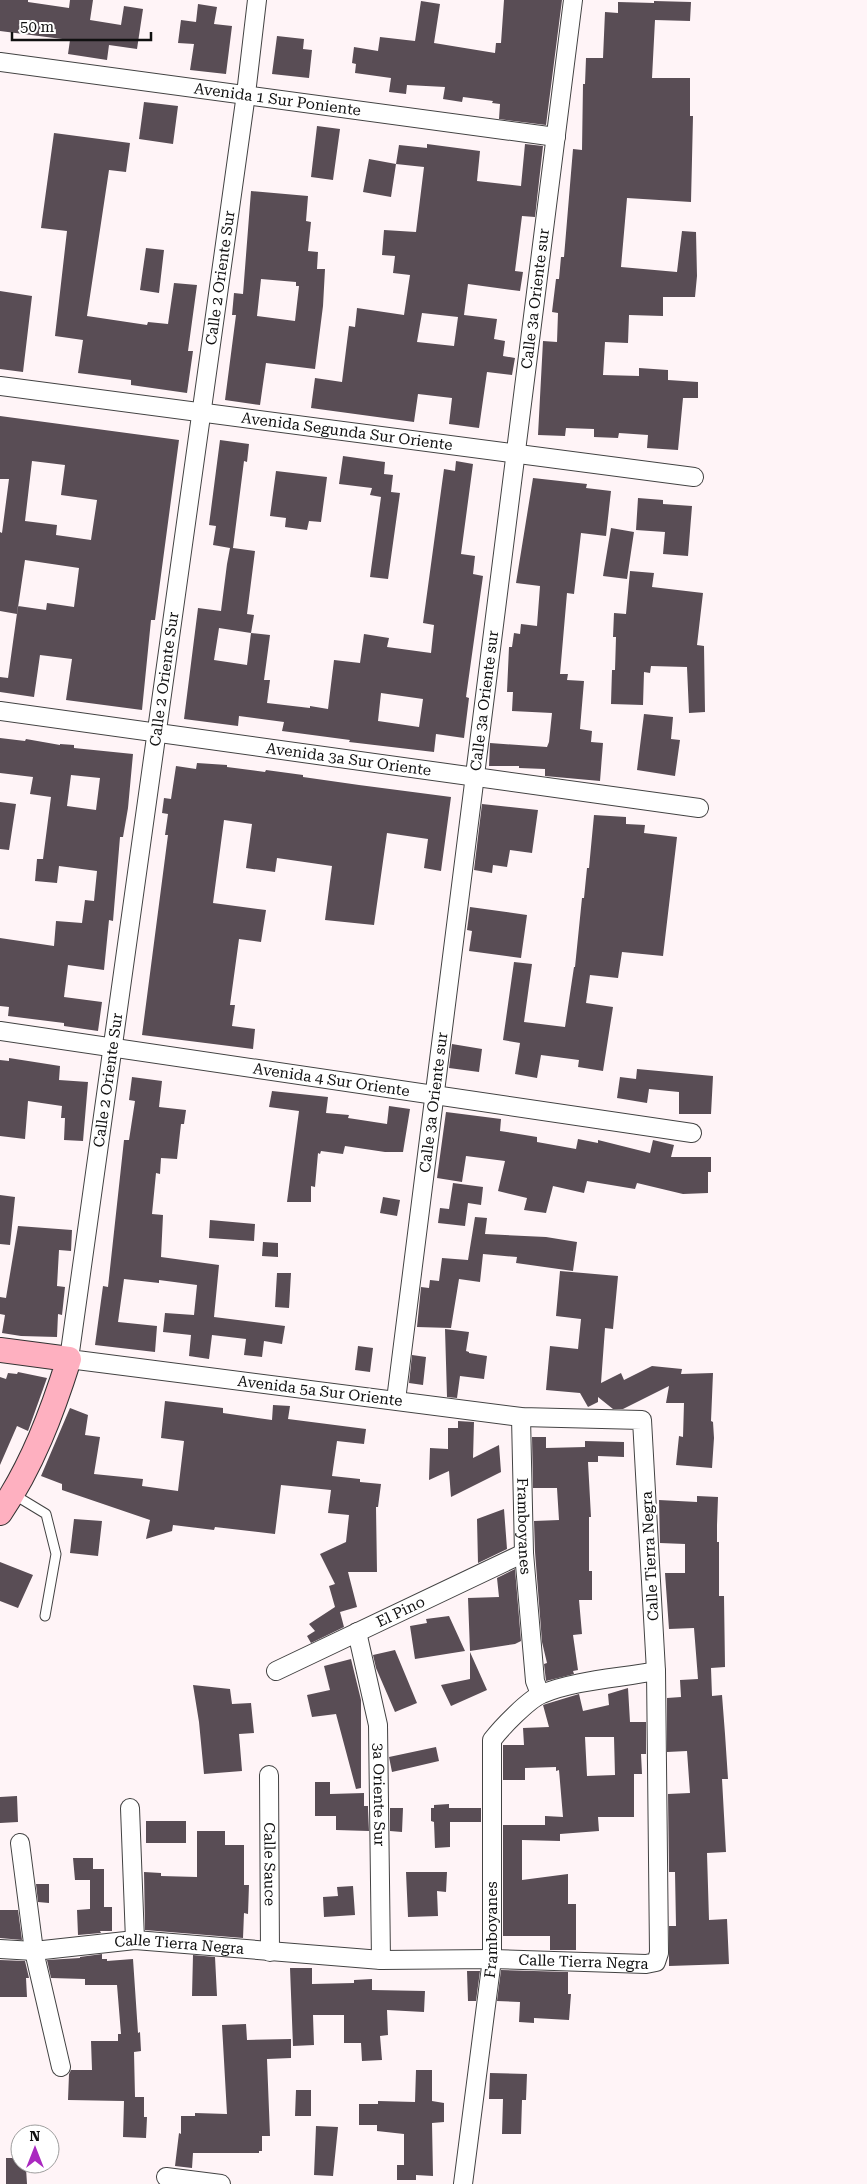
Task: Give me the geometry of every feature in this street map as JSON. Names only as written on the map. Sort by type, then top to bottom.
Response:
[{"type":"street","name":"Calle 2 Oriente Sur","points":[[69,1359],[246,94],[257,0]]},
{"type":"street","name":"Calle 3a Oriente sur","points":[[396,1400],[574,0]]},
{"type":"street","name":"Avenida 1 Sur Poniente","points":[[0,62],[556,137]]},
{"type":"street","name":"Avenida Segunda Sur Oriente","points":[[0,386],[694,477]]},
{"type":"street","name":"Avenida 3a Sur Oriente","points":[[0,712],[699,808]]},
{"type":"street","name":"Avenida 4 Sur Oriente","points":[[0,1031],[692,1133]]},
{"type":"street","name":"Avenida 5a Sur Oriente","points":[[0,1350],[521,1417],[642,1420]]},
{"type":"street","points":[[6,1504],[52,1413],[69,1359]]},
{"type":"street","name":"Framboyanes","points":[[521,1417],[524,1553],[535,1681],[540,1694]]},
{"type":"street","name":"Calle Tierra Negra","points":[[0,1948],[34,1951],[135,1940],[381,1960],[492,1959],[646,1964],[656,1962],[659,1953],[656,1671],[642,1420]]},
{"type":"street","name":"El Pino","points":[[276,1671],[524,1553]]},
{"type":"street","name":"3a Oriente Sur","points":[[357,1632],[378,1725],[381,1960]]},
{"type":"street","name":"Framboyanes","points":[[463,2184],[492,1959],[492,1740],[501,1728],[540,1694],[568,1686],[656,1671]]},
{"type":"street","name":"Calle Sauce","points":[[269,1775],[270,1952]]},
{"type":"street","points":[[130,1808],[135,1940]]},
{"type":"street","points":[[20,1843],[34,1951],[61,2067]]},
{"type":"street","points":[[166,2177],[221,2184]]},
{"type":"lane","points":[[6,1504],[46,1514],[53,1535],[56,1554],[45,1616]]},
{"type":"building","points":[[0,0],[28,0],[28,2],[69,8],[70,0],[93,0],[90,20],[121,25],[124,6],[143,9],[137,49],[109,45],[107,60],[68,54],[70,40],[0,31]]},
{"type":"building","points":[[504,0],[562,0],[546,125],[499,119],[500,104],[492,103],[493,101],[463,97],[462,102],[443,99],[445,87],[407,85],[406,94],[389,92],[391,78],[355,73],[356,64],[352,63],[354,47],[378,51],[380,37],[415,41],[421,1],[440,4],[434,43],[495,53],[496,43],[501,43]]},
{"type":"building","points":[[654,1],[691,2],[690,21],[655,20],[652,78],[690,78],[690,116],[693,116],[691,202],[627,198],[621,267],[677,272],[682,231],[696,232],[697,276],[695,297],[663,297],[663,316],[629,315],[628,343],[605,342],[603,375],[639,376],[639,368],[668,370],[668,380],[698,382],[698,398],[683,398],[678,450],[647,448],[648,435],[619,433],[618,438],[594,437],[594,429],[566,428],[565,436],[538,435],[543,341],[557,342],[558,313],[552,312],[556,279],[559,279],[561,257],[564,257],[573,149],[582,150],[583,84],[585,84],[586,58],[603,58],[605,12],[618,13],[618,2],[654,3]]},
{"type":"building","points":[[198,4],[217,7],[214,24],[232,26],[226,74],[190,70],[194,44],[178,43],[181,20],[196,22]]},
{"type":"building","points":[[277,36],[304,39],[303,49],[312,50],[309,78],[272,74]]},
{"type":"building","points":[[144,102],[178,106],[173,144],[139,139]]},
{"type":"building","points":[[317,126],[340,129],[333,180],[311,177]]},
{"type":"building","points":[[54,133],[130,143],[126,172],[109,170],[87,316],[147,325],[148,322],[168,324],[174,283],[197,285],[188,351],[193,351],[187,393],[131,385],[131,380],[78,373],[83,340],[55,336],[67,231],[41,228]]},
{"type":"building","points":[[427,144],[480,151],[477,181],[521,186],[525,144],[543,146],[535,217],[522,216],[515,271],[523,272],[520,291],[468,284],[464,315],[497,319],[494,339],[505,341],[503,356],[515,358],[512,375],[487,372],[479,428],[449,424],[452,398],[418,394],[414,422],[311,408],[315,378],[342,382],[349,326],[355,327],[357,308],[404,315],[410,275],[393,273],[395,256],[382,255],[384,230],[416,232],[424,167],[396,164],[399,145],[427,148]],"holes":[[[422,313],[458,317],[454,346],[417,342]]]},
{"type":"building","points":[[369,159],[396,164],[391,197],[363,192]]},
{"type":"building","points":[[251,191],[308,196],[306,221],[311,222],[308,251],[318,252],[317,269],[325,269],[323,306],[315,369],[266,363],[260,405],[225,400],[236,315],[232,315],[234,293],[243,294]],"holes":[[[261,279],[296,282],[296,286],[299,286],[295,321],[257,316]]]},
{"type":"building","points":[[146,248],[164,250],[159,293],[140,290]]},
{"type":"building","points":[[0,291],[32,296],[23,372],[0,369]]},
{"type":"building","points":[[0,416],[179,440],[155,620],[151,620],[142,710],[66,700],[72,659],[40,655],[34,697],[0,692],[0,677],[8,678],[17,614],[0,611],[0,532],[2,533],[9,479],[0,479]],"holes":[[[32,461],[65,465],[61,495],[97,500],[91,540],[56,535],[57,525],[25,521]],[[25,560],[79,568],[74,607],[47,603],[46,610],[18,606]]]},
{"type":"building","points":[[220,440],[249,444],[247,462],[244,461],[233,548],[255,551],[247,614],[254,615],[251,633],[270,635],[264,680],[270,680],[267,703],[328,709],[334,660],[360,663],[364,634],[389,638],[387,647],[431,653],[434,625],[423,623],[444,469],[455,471],[456,461],[473,464],[461,554],[475,556],[473,574],[483,576],[466,697],[469,698],[464,738],[436,734],[434,752],[349,742],[350,740],[282,731],[284,722],[239,716],[238,726],[184,719],[198,608],[221,611],[230,548],[213,545],[216,526],[209,525]],"holes":[[[219,628],[251,633],[247,665],[214,660]],[[381,693],[423,699],[419,727],[378,721]]]},
{"type":"building","points":[[343,456],[385,462],[384,474],[393,475],[391,492],[400,493],[388,579],[370,577],[381,497],[370,495],[372,488],[339,484]]},
{"type":"building","points":[[276,471],[327,477],[321,522],[309,521],[307,530],[285,527],[286,518],[270,516]]},
{"type":"building","points":[[533,478],[587,484],[586,488],[611,491],[606,536],[581,533],[574,594],[567,593],[560,674],[568,674],[567,680],[584,681],[580,729],[592,731],[591,742],[603,743],[600,781],[545,776],[545,769],[519,768],[519,766],[489,766],[490,743],[547,747],[549,742],[552,713],[512,711],[513,692],[507,692],[509,647],[512,647],[514,633],[520,634],[521,624],[537,626],[540,586],[516,583]]},
{"type":"building","points":[[638,498],[663,500],[663,504],[692,506],[688,556],[663,554],[665,532],[636,530]]},
{"type":"building","points":[[611,528],[634,532],[627,579],[603,576]]},
{"type":"building","points":[[630,571],[654,573],[652,587],[703,593],[697,645],[704,646],[705,712],[689,713],[687,667],[651,666],[650,673],[644,672],[643,705],[611,704],[612,670],[615,670],[616,637],[613,637],[614,613],[626,614]]},
{"type":"building","points":[[644,714],[673,717],[671,739],[680,740],[675,776],[637,770]]},
{"type":"building","points":[[0,738],[25,741],[26,739],[60,745],[74,745],[74,748],[133,754],[128,808],[123,837],[120,837],[113,921],[109,920],[104,970],[68,965],[64,997],[102,1002],[98,1031],[64,1026],[64,1023],[8,1016],[9,1007],[0,1006],[0,938],[54,946],[56,921],[82,923],[85,900],[94,901],[97,871],[59,866],[57,883],[35,881],[37,859],[43,859],[51,797],[30,794],[33,777],[0,773]],"holes":[[[71,775],[100,778],[96,810],[67,806]]]},
{"type":"building","points":[[197,763],[227,765],[227,767],[265,772],[266,770],[303,775],[303,777],[451,797],[441,871],[424,868],[428,839],[387,833],[374,925],[325,920],[332,866],[277,858],[275,872],[246,868],[252,824],[224,820],[213,903],[266,910],[261,942],[239,939],[230,1005],[235,1005],[232,1026],[255,1029],[253,1049],[142,1035],[168,835],[165,835],[168,814],[162,813],[164,798],[171,799],[176,766],[196,769]]},
{"type":"building","points":[[0,802],[16,804],[9,850],[0,849]]},
{"type":"building","points":[[482,804],[538,810],[532,853],[510,850],[507,867],[493,865],[492,873],[474,870]]},
{"type":"building","points":[[594,815],[626,817],[626,824],[645,825],[644,833],[677,837],[663,956],[622,952],[618,978],[590,975],[586,1003],[613,1007],[603,1071],[578,1067],[579,1060],[541,1055],[537,1078],[515,1074],[520,1043],[503,1040],[514,962],[532,964],[524,1022],[565,1027],[575,967],[582,898],[584,898],[587,868],[589,868]]},
{"type":"building","points":[[470,907],[527,915],[521,958],[469,951],[472,931],[467,930]]},
{"type":"building","points":[[452,1044],[482,1049],[479,1072],[449,1068]]},
{"type":"building","points":[[9,1058],[60,1066],[59,1080],[88,1082],[83,1141],[64,1140],[65,1118],[61,1118],[62,1106],[28,1101],[25,1139],[0,1136],[0,1060],[9,1061]]},
{"type":"building","points":[[637,1069],[713,1076],[711,1114],[679,1114],[679,1092],[649,1089],[647,1103],[617,1098],[620,1077],[636,1079]]},
{"type":"building","points":[[132,1077],[162,1081],[159,1107],[186,1110],[184,1124],[181,1124],[177,1159],[161,1158],[160,1174],[156,1173],[152,1214],[163,1215],[161,1257],[219,1265],[214,1317],[285,1326],[282,1344],[264,1341],[262,1357],[244,1355],[246,1339],[212,1335],[209,1359],[189,1356],[191,1335],[163,1332],[165,1313],[194,1315],[197,1285],[159,1280],[159,1283],[124,1279],[118,1322],[157,1326],[155,1352],[95,1345],[103,1286],[108,1287],[124,1140],[129,1140],[135,1101],[129,1100]]},
{"type":"building","points":[[272,1091],[328,1097],[326,1113],[349,1115],[348,1118],[387,1124],[389,1106],[410,1109],[403,1152],[385,1152],[345,1146],[343,1154],[321,1151],[320,1154],[318,1153],[315,1187],[311,1186],[311,1202],[287,1202],[299,1111],[269,1107]]},
{"type":"building","points":[[446,1112],[501,1119],[500,1131],[537,1137],[537,1142],[576,1149],[578,1139],[598,1143],[598,1140],[650,1153],[653,1140],[674,1145],[671,1157],[711,1157],[711,1172],[708,1172],[708,1193],[683,1194],[637,1183],[635,1189],[587,1181],[584,1193],[553,1186],[546,1213],[524,1210],[527,1198],[498,1191],[505,1161],[466,1156],[462,1182],[437,1178]]},
{"type":"building","points":[[453,1183],[483,1187],[481,1205],[468,1203],[465,1226],[438,1223],[440,1208],[449,1209]]},
{"type":"building","points":[[0,1195],[15,1197],[10,1245],[0,1244]]},
{"type":"building","points":[[383,1197],[400,1200],[397,1216],[380,1213]]},
{"type":"building","points":[[475,1217],[487,1218],[485,1234],[546,1237],[577,1242],[573,1271],[516,1263],[517,1257],[483,1254],[480,1282],[459,1279],[451,1328],[417,1327],[421,1287],[429,1288],[430,1280],[439,1281],[442,1258],[468,1260]]},
{"type":"building","points":[[210,1220],[255,1224],[254,1241],[209,1238]]},
{"type":"building","points":[[18,1226],[72,1230],[71,1251],[59,1250],[57,1286],[65,1287],[62,1315],[58,1314],[57,1337],[21,1336],[2,1333],[5,1315],[0,1314],[0,1297],[6,1298]]},
{"type":"building","points":[[263,1242],[278,1243],[278,1257],[262,1256]]},
{"type":"building","points":[[560,1271],[618,1276],[613,1329],[605,1328],[601,1383],[621,1373],[624,1380],[652,1366],[682,1369],[681,1374],[713,1373],[711,1421],[713,1422],[714,1438],[712,1468],[676,1465],[679,1436],[683,1437],[684,1403],[666,1403],[669,1386],[623,1409],[613,1409],[598,1397],[598,1402],[588,1407],[580,1393],[546,1390],[550,1346],[578,1349],[581,1319],[556,1316]]},
{"type":"building","points":[[277,1273],[291,1273],[289,1308],[275,1307]]},
{"type":"building","points":[[445,1329],[469,1332],[466,1351],[487,1356],[484,1379],[460,1376],[457,1398],[447,1397]]},
{"type":"building","points":[[358,1346],[373,1348],[370,1372],[355,1370]]},
{"type":"building","points":[[412,1355],[426,1357],[423,1385],[409,1383]]},
{"type":"building","points":[[18,1372],[47,1378],[28,1431],[17,1426],[0,1465],[0,1377],[6,1379],[8,1373],[17,1374]]},
{"type":"building","points":[[165,1401],[223,1408],[223,1413],[272,1420],[273,1405],[290,1406],[288,1419],[366,1429],[364,1444],[337,1441],[332,1476],[360,1479],[360,1482],[381,1484],[378,1507],[376,1507],[377,1572],[348,1572],[357,1607],[340,1612],[344,1627],[311,1643],[307,1636],[315,1631],[309,1624],[335,1607],[329,1586],[335,1584],[320,1554],[346,1542],[349,1515],[328,1513],[331,1490],[281,1485],[275,1534],[215,1527],[214,1530],[173,1525],[172,1531],[146,1539],[150,1520],[62,1490],[62,1484],[41,1476],[70,1408],[88,1415],[85,1435],[100,1437],[94,1474],[143,1479],[142,1486],[178,1491],[184,1441],[161,1438]]},
{"type":"building","points":[[458,1421],[474,1422],[473,1458],[499,1445],[501,1472],[451,1497],[449,1471],[429,1480],[430,1448],[448,1449],[448,1428],[458,1428]]},
{"type":"building","points":[[532,1437],[546,1437],[546,1448],[585,1447],[585,1441],[624,1442],[624,1457],[598,1456],[598,1462],[588,1462],[591,1517],[589,1517],[589,1571],[592,1571],[592,1600],[579,1600],[582,1634],[573,1635],[578,1670],[573,1671],[574,1674],[546,1681],[544,1664],[547,1663],[542,1642],[534,1521],[559,1520],[557,1488],[533,1488]]},
{"type":"building","points":[[697,1496],[718,1497],[719,1596],[724,1596],[725,1667],[711,1668],[712,1696],[722,1695],[728,1779],[722,1779],[726,1852],[707,1853],[709,1920],[727,1919],[729,1964],[669,1966],[669,1926],[676,1926],[675,1872],[669,1872],[668,1794],[690,1793],[687,1751],[667,1752],[667,1698],[681,1697],[680,1680],[698,1679],[694,1628],[669,1629],[665,1573],[685,1573],[685,1544],[660,1543],[659,1500],[697,1502]]},
{"type":"building","points":[[504,1509],[507,1549],[478,1563],[477,1519]]},
{"type":"building","points":[[74,1519],[102,1521],[98,1556],[70,1553]]},
{"type":"building","points":[[0,1562],[33,1575],[18,1608],[0,1601]]},
{"type":"building","points":[[515,1569],[521,1641],[515,1644],[470,1651],[468,1598],[499,1597],[497,1578]]},
{"type":"building","points":[[449,1616],[465,1651],[415,1659],[410,1626],[427,1623],[426,1619]]},
{"type":"building","points":[[395,1650],[417,1703],[395,1712],[376,1668],[373,1655]]},
{"type":"building","points":[[470,1652],[487,1690],[451,1706],[441,1685],[470,1679]]},
{"type":"building","points":[[351,1659],[361,1700],[361,1788],[356,1789],[336,1714],[312,1717],[307,1695],[330,1690],[324,1666]]},
{"type":"building","points":[[193,1685],[230,1689],[232,1704],[251,1703],[254,1733],[239,1734],[242,1771],[204,1774]]},
{"type":"building","points":[[628,1688],[630,1722],[646,1722],[646,1754],[641,1754],[642,1774],[634,1774],[634,1817],[598,1817],[599,1831],[560,1834],[560,1841],[522,1840],[522,1880],[568,1874],[568,1904],[576,1904],[576,1950],[550,1950],[550,1936],[503,1936],[503,1825],[545,1825],[545,1816],[563,1817],[559,1770],[556,1771],[556,1767],[525,1768],[525,1780],[503,1780],[503,1745],[524,1745],[523,1728],[549,1727],[543,1705],[579,1694],[583,1711],[609,1705],[608,1694]],"holes":[[[585,1737],[614,1737],[615,1775],[587,1776]]]},
{"type":"building","points":[[436,1747],[439,1761],[392,1772],[389,1757]]},
{"type":"building","points":[[315,1782],[330,1782],[330,1794],[364,1793],[364,1806],[368,1806],[369,1831],[336,1830],[336,1816],[315,1816]]},
{"type":"building","points":[[17,1796],[18,1822],[0,1823],[0,1797]]},
{"type":"building","points":[[449,1804],[449,1808],[481,1808],[481,1822],[450,1822],[450,1847],[435,1848],[434,1822],[431,1821],[431,1808],[434,1808],[434,1805]]},
{"type":"building","points":[[390,1808],[403,1808],[402,1832],[390,1831]]},
{"type":"building","points":[[146,1821],[186,1821],[186,1843],[146,1843]]},
{"type":"building","points":[[197,1831],[225,1831],[225,1845],[244,1845],[244,1885],[249,1885],[248,1914],[244,1913],[243,1938],[145,1930],[144,1872],[161,1873],[161,1876],[197,1877]]},
{"type":"building","points":[[73,1858],[93,1858],[93,1869],[104,1869],[104,1907],[112,1907],[112,1931],[78,1935],[77,1910],[90,1909],[90,1880],[75,1880]]},
{"type":"building","points":[[406,1872],[447,1872],[446,1892],[437,1891],[438,1916],[408,1917]]},
{"type":"building","points":[[36,1884],[49,1884],[49,1903],[38,1902]]},
{"type":"building","points":[[353,1886],[355,1915],[324,1917],[323,1897],[338,1896],[337,1887]]},
{"type":"building","points":[[0,1910],[18,1910],[22,1940],[0,1938]]},
{"type":"building","points":[[102,1954],[102,1959],[107,1959],[107,1961],[133,1959],[141,2051],[134,2052],[135,2097],[144,2097],[144,2117],[147,2117],[146,2138],[123,2137],[124,2101],[68,2100],[69,2074],[71,2070],[92,2070],[91,2041],[118,2041],[118,2034],[121,2034],[117,1985],[85,1985],[85,1979],[51,1978],[47,1960],[80,1958]]},
{"type":"building","points":[[193,1955],[215,1957],[217,1996],[192,1996]]},
{"type":"building","points":[[0,1960],[25,1961],[29,1978],[26,1978],[27,1997],[0,1997]]},
{"type":"building","points":[[290,1968],[312,1968],[312,1984],[354,1983],[354,1980],[372,1979],[372,1990],[425,1991],[424,2012],[387,2010],[388,2035],[380,2036],[382,2060],[362,2061],[361,2043],[344,2043],[344,2015],[313,2015],[314,2045],[293,2046]]},
{"type":"building","points":[[501,1970],[568,1972],[568,1994],[571,1994],[569,2020],[534,2018],[534,2023],[519,2022],[520,2002],[497,2001]]},
{"type":"building","points":[[467,1971],[480,1971],[476,2001],[468,2001]]},
{"type":"building","points":[[246,2024],[247,2040],[291,2039],[291,2058],[267,2059],[270,2136],[262,2136],[262,2151],[259,2151],[259,2153],[193,2153],[192,2168],[175,2166],[179,2133],[181,2134],[181,2116],[195,2116],[195,2113],[227,2114],[222,2025]]},
{"type":"building","points":[[416,2070],[432,2070],[432,2101],[444,2103],[444,2122],[432,2123],[433,2176],[416,2175],[416,2180],[397,2180],[397,2165],[404,2165],[404,2134],[377,2131],[377,2125],[359,2125],[359,2104],[378,2104],[378,2101],[415,2102]]},
{"type":"building","points":[[490,2073],[527,2074],[526,2100],[522,2100],[521,2134],[502,2134],[503,2099],[489,2099]]},
{"type":"building","points":[[296,2090],[311,2090],[311,2116],[295,2116]]},
{"type":"building","points":[[316,2126],[338,2127],[333,2176],[314,2175]]},
{"type":"building","points":[[6,2158],[10,2158],[10,2174],[26,2174],[27,2184],[6,2184]]}]
